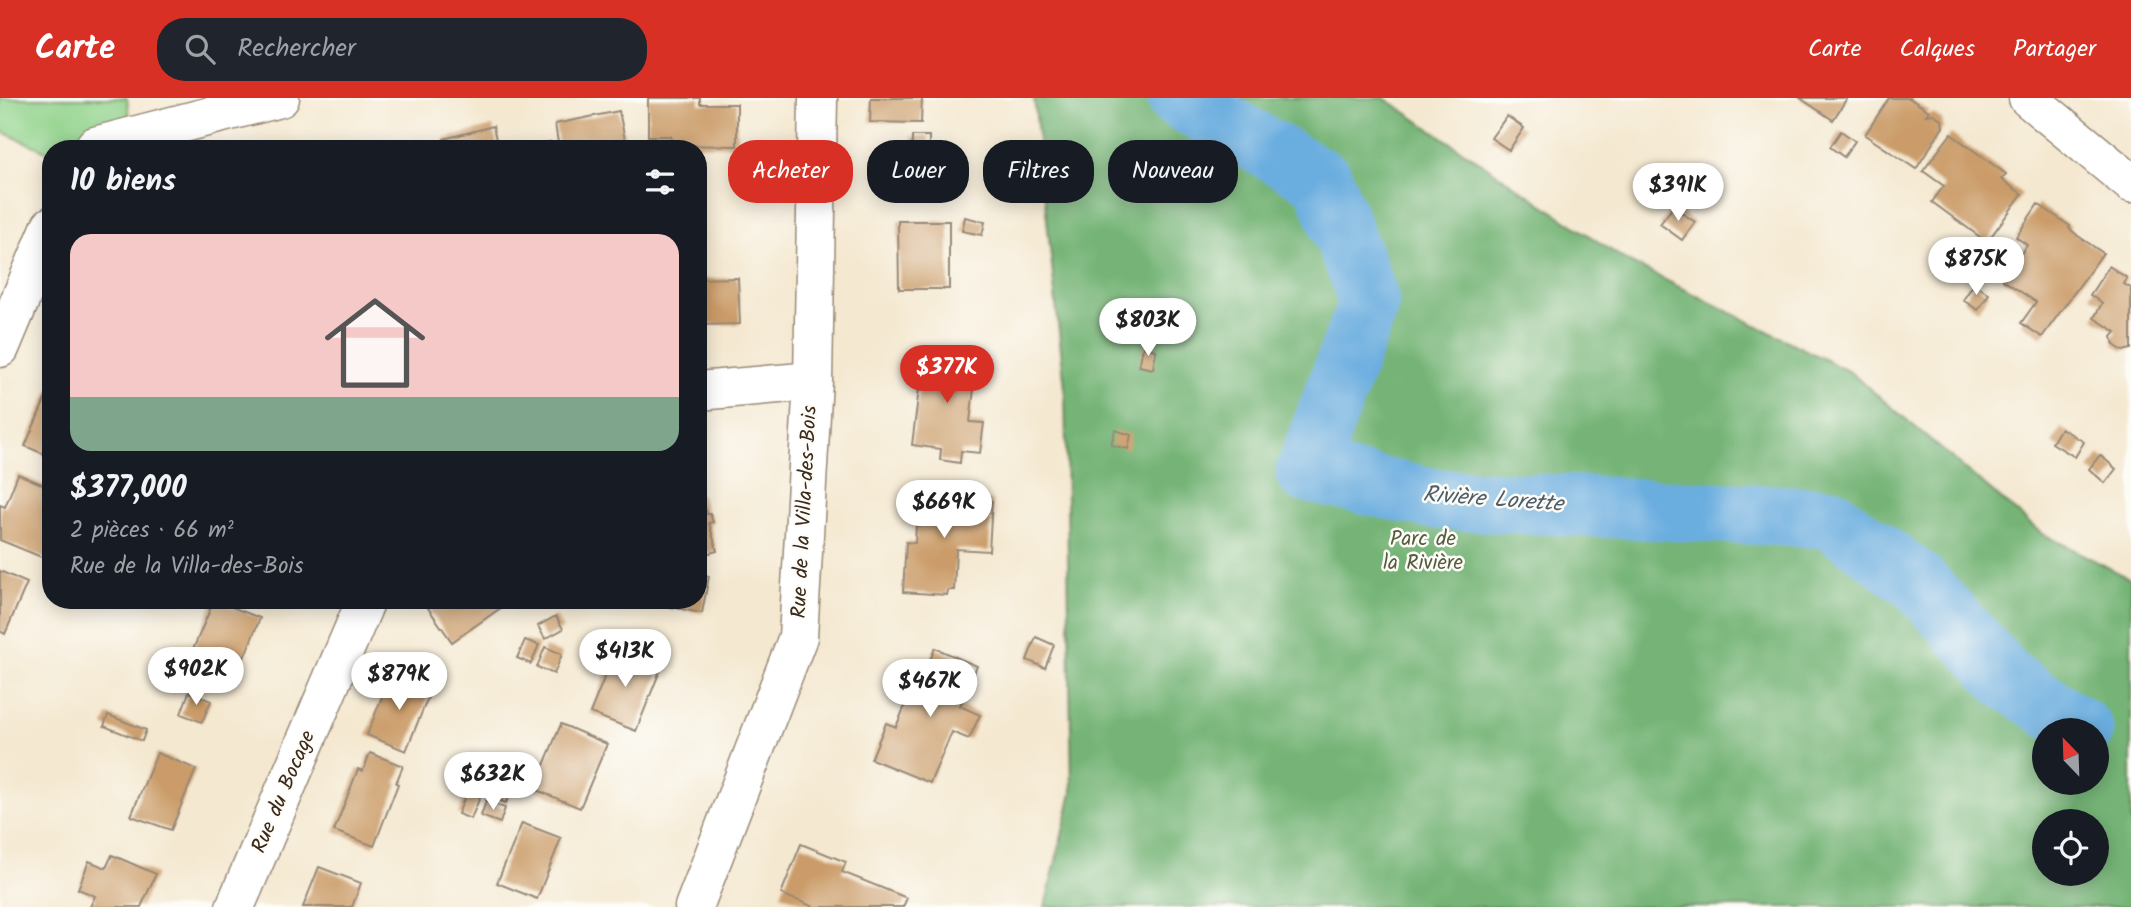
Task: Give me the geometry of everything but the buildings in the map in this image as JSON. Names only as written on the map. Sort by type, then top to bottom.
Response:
[{"type":"street","points":[[126,140],[280,98]]},
{"type":"street","name":"Rue de la Villa-des-Bois","points":[[694,907],[798,637],[813,381],[818,98]]},
{"type":"street","points":[[2028,98],[2131,183]]},
{"type":"street","points":[[0,348],[42,248]]},
{"type":"street","points":[[707,390],[813,381]]},
{"type":"street","name":"Rue du Bocage","points":[[235,907],[362,609]]},
{"type":"green space","points":[[0,98],[127,98],[130,123],[101,140],[42,140],[42,149],[0,131]]},
{"type":"green space","name":"Parc de la Rivière","points":[[1034,98],[1384,98],[1627,261],[1850,372],[2041,533],[2131,579],[2131,907],[1045,907],[1072,793],[1065,388],[1045,203],[1094,203],[1094,140],[1038,140]]},
{"type":"waterway","name":"Rivière Lorette","points":[[1178,98],[1323,180],[1369,301],[1306,472],[1435,499],[1830,518],[1917,581],[2007,679],[2065,718]]}]
